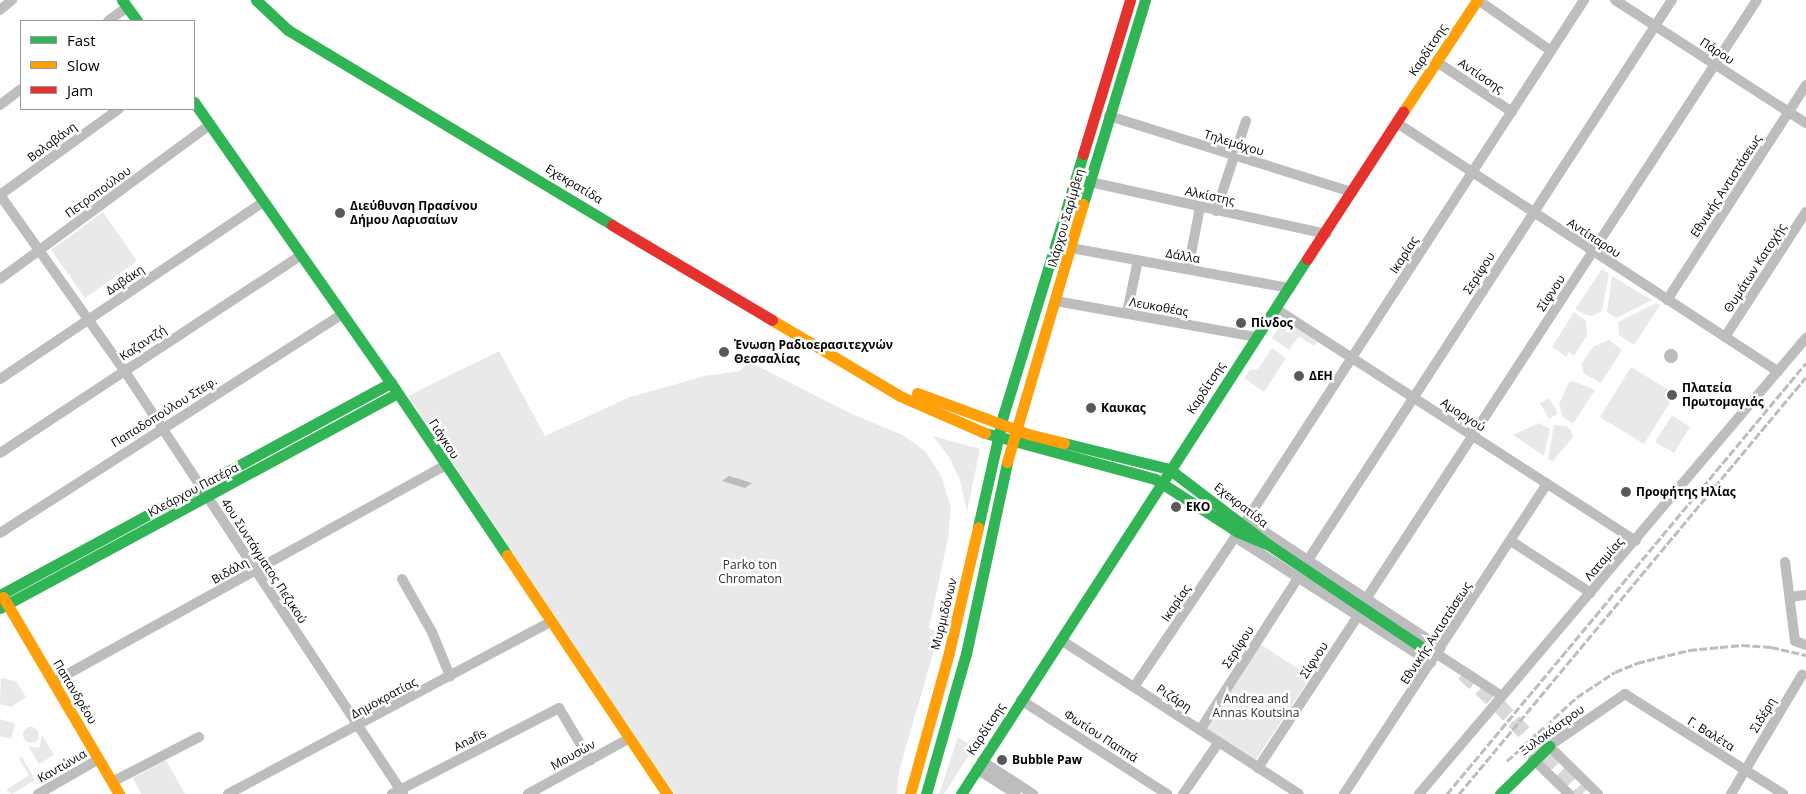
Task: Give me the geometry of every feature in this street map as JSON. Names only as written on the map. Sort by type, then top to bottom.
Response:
[{"type":"street","points":[[0,10],[12,0]]},
{"type":"street","name":"Εχεκρατίδα","points":[[256,0],[288,30],[346,66],[884,384],[900,396],[997,439],[1162,482],[1241,528],[1435,651]]},
{"type":"street","name":"Ιλάρχου Σαρίμβεη","points":[[997,439],[1130,0]]},
{"type":"street","name":"Ιλάρχου Σαρίμβεη","points":[[1011,443],[1056,301],[1145,0]]},
{"type":"street","points":[[1478,0],[1551,51]]},
{"type":"street","name":"Καρδίτσης","points":[[960,794],[1061,640],[1169,469],[1326,234],[1478,0]]},
{"type":"street","name":"Ικαρίας","points":[[1134,687],[1241,528],[1584,0]]},
{"type":"street","name":"Πάρου","points":[[1615,0],[1806,123]]},
{"type":"street","name":"Σερίφου","points":[[1308,560],[1672,0]]},
{"type":"street","name":"Σίφνου","points":[[1366,599],[1758,0]]},
{"type":"street","points":[[109,20],[124,4],[136,20]]},
{"type":"street","name":"Αντίσσης","points":[[1437,62],[1512,112]]},
{"type":"street","name":"Εθνικής Αντιστάσεως","points":[[1667,300],[1806,86]]},
{"type":"street","points":[[0,105],[20,90]]},
{"type":"street","name":"Γιάγκου","points":[[195,103],[394,388],[667,794]]},
{"type":"street","name":"Βαλαβάνη","points":[[0,195],[118,110]]},
{"type":"street","name":"Τηλεμάχου","points":[[1110,116],[1232,156],[1352,192]]},
{"type":"street","points":[[1216,211],[1232,156],[1246,121]]},
{"type":"street","name":"Αντίπαρου","points":[[1397,123],[1778,371]]},
{"type":"street","name":"Πετροπούλου","points":[[0,280],[210,125]]},
{"type":"street","name":"Αλκίστης","points":[[1090,182],[1326,234]]},
{"type":"street","name":"4ου Συντάγματος Πεζικού","points":[[0,195],[89,319],[206,492],[358,726],[398,793]]},
{"type":"street","name":"Δαβάκη","points":[[0,379],[263,202]]},
{"type":"street","points":[[1188,269],[1200,207]]},
{"type":"street","name":"Θυμάτων Κατοχής","points":[[1725,337],[1806,212]]},
{"type":"street","name":"Δάλλα","points":[[1071,248],[1290,288]]},
{"type":"street","name":"Καζαντζή","points":[[0,453],[301,255]]},
{"type":"street","points":[[1127,314],[1138,260]]},
{"type":"street","name":"Λευκοθέας","points":[[1056,301],[1256,338]]},
{"type":"street","name":"Αμοργού","points":[[1276,309],[1636,542]]},
{"type":"street","name":"Παπαδοπούλου Στεφ.","points":[[0,533],[343,314]]},
{"type":"street","name":"Λαταμίας","points":[[1419,794],[1636,542],[1806,338]]},
{"type":"street","name":"Εχεκρατίδα","points":[[884,384],[907,389],[1014,430],[1169,469],[1241,528]]},
{"type":"street","name":"Κλεάρχου Πατέρα","points":[[2,599],[206,492],[394,388]]},
{"type":"street","name":"Μυρμιδόνων","points":[[910,794],[949,652],[997,439]]},
{"type":"street","points":[[926,794],[966,654],[1011,443]]},
{"type":"street","name":"Βιδάλη","points":[[53,682],[445,466]]},
{"type":"street","name":"Εθνικής Αντιστάσεως","points":[[1344,794],[1431,663],[1435,651],[1511,541],[1547,484]]},
{"type":"street","points":[[1241,528],[1308,560],[1366,599],[1435,651],[1502,696]]},
{"type":"street","points":[[1241,528],[1298,578],[1431,663]]},
{"type":"street","points":[[1511,541],[1591,593]]},
{"type":"street","points":[[1786,562],[1795,641],[1806,645]]},
{"type":"street","name":"Σερίφου","points":[[1200,730],[1298,578]]},
{"type":"street","points":[[402,580],[432,632],[450,676]]},
{"type":"street","points":[[1790,597],[1806,595]]},
{"type":"street","name":"Παπανδρέου","points":[[2,599],[119,794]]},
{"type":"street","name":"Σίφνου","points":[[1258,768],[1358,616]]},
{"type":"street","name":"Δημοκρατίας","points":[[228,794],[550,622]]},
{"type":"street","name":"Ριζάρη","points":[[1061,640],[1299,794]]},
{"type":"street","name":"Σιδέρη","points":[[1731,794],[1802,675]]},
{"type":"street","name":"Γ. Βαλέτα","points":[[1625,694],[1782,794]]},
{"type":"street","name":"Ξυλοκάστρου","points":[[1500,794],[1533,759],[1549,746],[1625,694]]},
{"type":"street","name":"Φωτίου Παππά","points":[[1021,700],[1167,794]]},
{"type":"street","name":"Anafis","points":[[398,793],[559,708],[590,760]]},
{"type":"street","points":[[112,782],[199,737]]},
{"type":"street","name":"Μουσών","points":[[528,794],[630,738]]},
{"type":"street","points":[[1184,794],[1219,742]]},
{"type":"street","points":[[1549,746],[1598,794]]},
{"type":"street","name":"Καντώνια","points":[[38,794],[99,759]]},
{"type":"street","points":[[1533,759],[1569,794]]},
{"type":"street","points":[[979,765],[1016,794]]},
{"type":"street","points":[[979,765],[1033,794]]},
{"type":"green space","points":[[103,212],[137,261],[85,298],[51,250]]},
{"type":"green space","points":[[1602,269],[1609,274],[1602,311],[1592,316],[1584,314],[1575,309]]},
{"type":"green space","points":[[1612,276],[1652,300],[1616,318],[1607,312]]},
{"type":"green space","points":[[1656,303],[1660,305],[1634,345],[1619,335],[1618,322]]},
{"type":"green space","points":[[1574,312],[1586,321],[1587,335],[1574,356],[1569,352],[1566,357],[1552,347]]},
{"type":"green space","points":[[1284,320],[1317,342],[1314,346],[1299,336],[1289,350],[1272,338]]},
{"type":"green space","points":[[1609,340],[1622,350],[1601,383],[1583,373],[1582,363],[1593,347]]},
{"type":"green space","points":[[1272,348],[1286,358],[1264,392],[1244,378],[1250,370],[1258,369]]},
{"type":"green space","name":"Parko ton Chromaton","points":[[499,351],[545,436],[630,397],[705,376],[740,371],[749,362],[854,415],[903,435],[926,452],[942,478],[951,508],[948,538],[929,628],[939,633],[899,771],[897,794],[675,794],[408,396]]},
{"type":"green space","points":[[1631,367],[1675,394],[1644,444],[1600,417]]},
{"type":"green space","points":[[1573,381],[1595,390],[1573,424],[1562,416],[1559,404],[1568,384]]},
{"type":"green space","points":[[1549,398],[1558,413],[1549,419],[1540,403]]},
{"type":"green space","points":[[1672,415],[1690,427],[1674,453],[1655,442]]},
{"type":"green space","points":[[1539,423],[1550,429],[1544,456],[1513,435]]},
{"type":"green space","points":[[1554,425],[1566,426],[1571,430],[1573,437],[1553,461],[1548,459]]},
{"type":"green space","points":[[933,436],[980,449],[967,512],[960,480],[949,457]]},
{"type":"green space","name":"Andrea and Annas Koutsina","points":[[1260,644],[1311,677],[1255,761],[1205,728]]},
{"type":"green space","points":[[1,678],[16,681],[26,697],[11,707],[0,704]]},
{"type":"green space","points":[[0,719],[15,724],[11,739],[0,736]]},
{"type":"green space","points":[[28,727],[34,727],[39,732],[37,741],[28,743],[23,738],[23,732]]},
{"type":"green space","points":[[42,735],[54,755],[39,764],[28,746],[39,748]]},
{"type":"green space","points":[[958,737],[977,749],[971,752],[944,794],[939,794]]},
{"type":"green space","points":[[22,757],[35,780],[12,794],[6,790],[29,775],[19,759]]},
{"type":"green space","points":[[166,760],[185,794],[141,794],[133,778]]},
{"type":"shaded area","points":[[1668,349],[1674,349],[1678,356],[1674,363],[1668,363],[1664,359],[1664,353]]},
{"type":"shaded area","points":[[729,476],[752,483],[745,488],[722,481]]},
{"type":"tunnel","points":[[1463,673],[1498,704],[1582,794]]},
{"type":"railway","points":[[1447,794],[1806,363]]},
{"type":"railway","points":[[1459,794],[1806,377]]},
{"type":"railway","points":[[1507,761],[1577,697],[1615,672],[1637,663],[1689,650],[1742,645],[1771,647],[1806,655]]},
{"type":"traffic: fast","points":[[122,0],[136,20]]},
{"type":"traffic: fast","points":[[256,0],[288,30],[612,225]]},
{"type":"traffic: fast","points":[[1083,204],[1145,0]]},
{"type":"traffic: fast","points":[[195,103],[391,383],[507,555]]},
{"type":"traffic: fast","points":[[978,527],[1003,416],[1083,154]]},
{"type":"traffic: fast","points":[[961,794],[1307,259]]},
{"type":"traffic: fast","points":[[0,595],[391,383]]},
{"type":"traffic: fast","points":[[0,608],[397,393]]},
{"type":"traffic: fast","points":[[985,433],[1155,479],[1238,532],[1269,545]]},
{"type":"traffic: fast","points":[[1064,443],[1169,469],[1269,545],[1426,650]]},
{"type":"traffic: fast","points":[[926,794],[966,654],[1007,462]]},
{"type":"traffic: fast","points":[[1500,794],[1549,746]]},
{"type":"traffic: slow","points":[[1403,112],[1477,0]]},
{"type":"traffic: slow","points":[[1007,462],[1083,204]]},
{"type":"traffic: slow","points":[[772,320],[900,396],[985,433]]},
{"type":"traffic: slow","points":[[917,393],[1028,434],[1064,443]]},
{"type":"traffic: slow","points":[[910,794],[949,652],[978,527]]},
{"type":"traffic: slow","points":[[507,555],[667,794]]},
{"type":"traffic: slow","points":[[3,597],[119,794]]},
{"type":"traffic: jam","points":[[1083,154],[1130,0]]},
{"type":"traffic: jam","points":[[1307,259],[1403,112]]},
{"type":"traffic: jam","points":[[612,225],[772,320]]},
{"type":"place","name":"Διεύθυνση Πρασίνου Δήμου Λαρισαίων","points":[[340,213]]},
{"type":"place","name":"Πίνδος","points":[[1241,323]]},
{"type":"place","name":"Ένωση Ραδιοερασιτεχνών Θεσσαλίας","points":[[724,352]]},
{"type":"place","name":"ΔΕΗ","points":[[1299,376]]},
{"type":"place","name":"Πλατεία Πρωτομαγιάς","points":[[1672,395]]},
{"type":"place","name":"Καυκας","points":[[1091,408]]},
{"type":"place","name":"Προφήτης Ηλίας","points":[[1626,492]]},
{"type":"place","name":"EKO","points":[[1176,507]]},
{"type":"place","name":"Bubble Paw","points":[[1002,760]]}]
